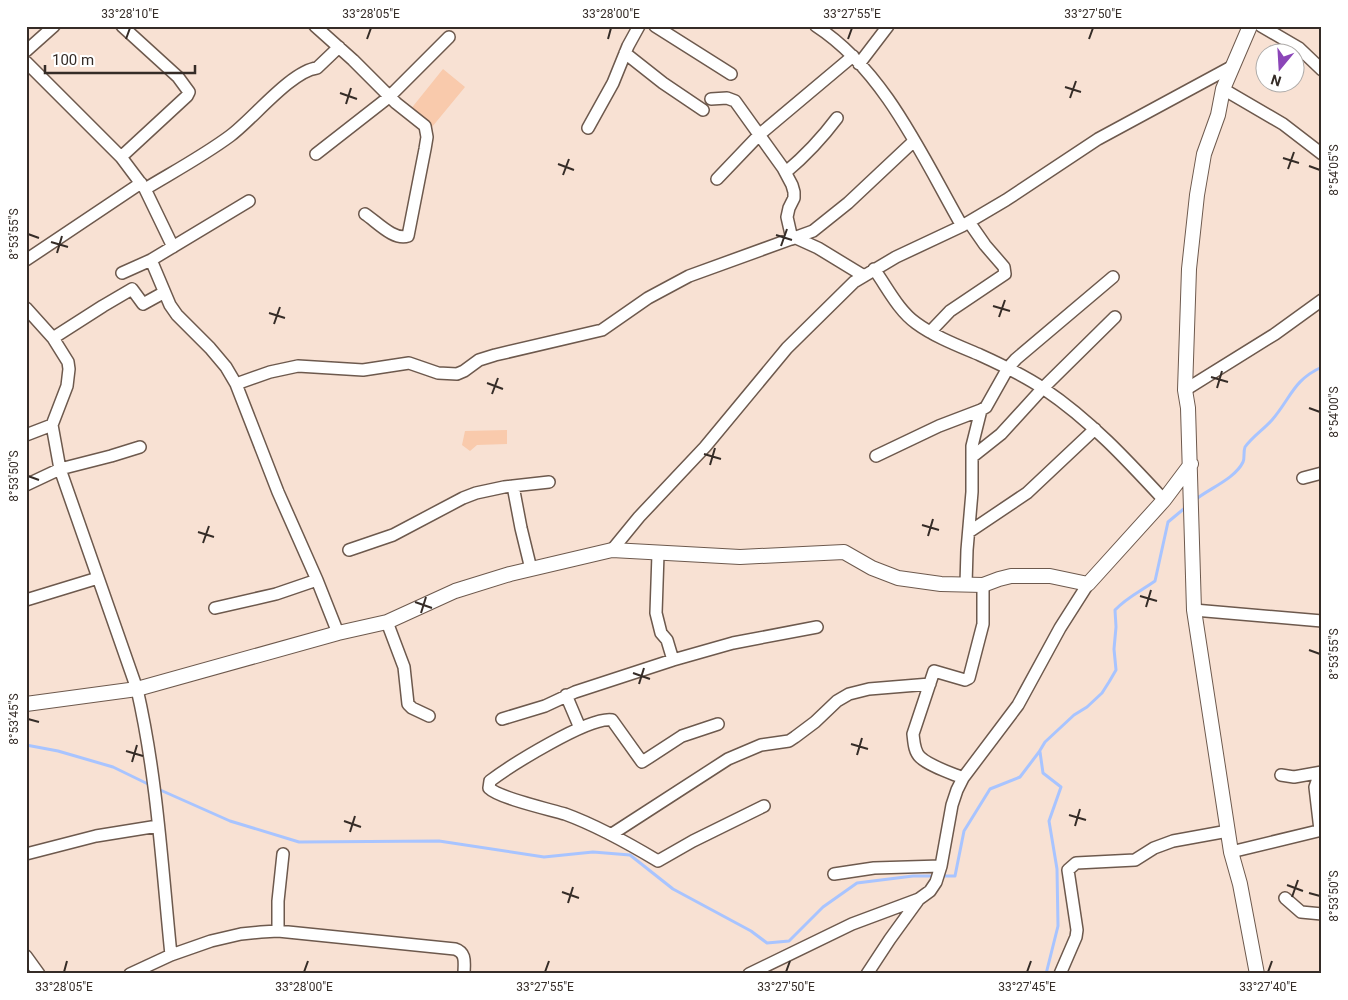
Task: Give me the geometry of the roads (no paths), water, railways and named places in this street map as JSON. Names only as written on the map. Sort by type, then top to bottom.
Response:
[{"type":"street","points":[[27,48],[54,26]]},
{"type":"street","points":[[121,157],[187,96],[189,92],[178,77],[122,26]]},
{"type":"street","points":[[315,26],[389,97],[425,126],[427,137],[408,236],[403,238],[396,236],[365,214]]},
{"type":"street","points":[[588,128],[613,82],[639,26]]},
{"type":"street","points":[[655,26],[730,74]]},
{"type":"street","points":[[816,26],[856,60],[884,93],[965,224],[1004,267],[1005,274],[950,311],[930,332]]},
{"type":"street","points":[[717,179],[759,135],[856,60],[888,26]]},
{"type":"street","points":[[1250,26],[1222,89],[1218,115],[1204,154],[1197,195],[1189,270],[1185,390],[1188,408],[1191,464],[1194,610],[1231,852],[1240,884],[1257,974]]},
{"type":"street","points":[[1261,26],[1299,48],[1322,70]]},
{"type":"street","points":[[316,154],[389,97],[449,37]]},
{"type":"street","points":[[26,260],[143,186],[228,137],[274,95],[295,79],[313,68],[317,68],[339,47]]},
{"type":"street","points":[[625,53],[703,110]]},
{"type":"street","points":[[26,62],[121,157],[143,186],[173,247]]},
{"type":"street","points":[[612,550],[639,517],[705,447],[787,348],[854,282],[874,269],[965,224],[1006,200],[1098,139],[1233,66]]},
{"type":"street","points":[[1222,89],[1283,124],[1322,154]]},
{"type":"street","points":[[711,99],[727,98],[735,101],[786,172],[794,192],[794,198],[787,213],[794,238]]},
{"type":"street","points":[[786,172],[813,147],[837,118]]},
{"type":"street","points":[[236,384],[270,372],[298,366],[363,370],[409,363],[438,373],[457,374],[479,360],[495,355],[602,330],[648,298],[689,276],[814,231],[914,141]]},
{"type":"street","points":[[122,273],[151,260],[249,200]]},
{"type":"street","points":[[794,238],[818,248],[864,276]]},
{"type":"street","points":[[151,260],[163,293],[177,315],[210,348],[226,367],[236,384],[291,523],[318,580],[338,633]]},
{"type":"street","points":[[874,269],[906,313],[916,323],[930,332],[1008,368],[1043,388],[1071,408],[1095,429],[1164,500]]},
{"type":"street","points":[[876,456],[939,426],[981,410],[990,401],[1008,368],[1028,348],[1113,277]]},
{"type":"street","points":[[53,338],[132,289],[143,304],[163,293]]},
{"type":"street","points":[[1185,390],[1275,334],[1322,300]]},
{"type":"street","points":[[26,308],[53,338],[68,362],[67,386],[52,425],[60,469],[137,689],[151,754],[171,955]]},
{"type":"street","points":[[972,457],[1001,434],[1043,388],[1115,317]]},
{"type":"street","points":[[966,584],[972,492],[972,457],[974,436],[981,410]]},
{"type":"street","points":[[26,436],[52,425]]},
{"type":"street","points":[[969,532],[1027,494],[1095,429]]},
{"type":"street","points":[[26,485],[60,469],[140,447]]},
{"type":"street","points":[[749,974],[852,924],[919,899],[930,891],[936,882],[941,867],[952,805],[963,778],[1018,705],[1060,628],[1088,584],[1164,500],[1191,464]]},
{"type":"street","points":[[1303,478],[1322,473]]},
{"type":"street","points":[[349,550],[393,535],[463,498],[486,491],[548,482]]},
{"type":"street","points":[[513,486],[531,569]]},
{"type":"street","points":[[26,704],[137,689],[338,633],[387,622],[455,591],[531,569],[612,550],[740,557],[844,552],[872,568],[898,578],[941,584],[983,585],[999,579],[1021,576],[1050,576],[1088,584]]},
{"type":"street","points":[[658,554],[656,613],[661,633],[667,640],[673,660]]},
{"type":"street","points":[[26,600],[98,578]]},
{"type":"street","points":[[214,608],[276,594],[318,580]]},
{"type":"street","points":[[963,778],[919,756],[914,745],[913,734],[934,671],[965,680],[969,678],[983,624],[983,585]]},
{"type":"street","points":[[1194,610],[1322,621]]},
{"type":"street","points":[[387,622],[404,667],[408,704],[429,716]]},
{"type":"street","points":[[502,718],[544,706],[566,695],[673,660],[733,643],[817,627]]},
{"type":"street","points":[[612,834],[728,759],[761,745],[789,741],[815,722],[837,701],[849,694],[869,689],[930,684]]},
{"type":"street","points":[[566,695],[580,728]]},
{"type":"street","points":[[718,724],[682,736],[642,762],[612,720],[602,720],[580,728],[514,764],[490,781],[488,788],[502,795],[565,814],[612,834],[658,861],[693,841],[764,806]]},
{"type":"street","points":[[1231,852],[1321,830],[1315,787],[1321,773]]},
{"type":"street","points":[[1281,775],[1294,777],[1321,773]]},
{"type":"street","points":[[26,854],[96,836],[158,826]]},
{"type":"street","points":[[1060,974],[1077,930],[1068,870],[1072,865],[1085,862],[1136,860],[1154,848],[1173,841],[1228,831]]},
{"type":"street","points":[[278,931],[277,917],[282,854]]},
{"type":"street","points":[[834,874],[874,868],[941,867]]},
{"type":"street","points":[[1285,898],[1301,912],[1322,914]]},
{"type":"street","points":[[867,974],[919,899]]},
{"type":"street","points":[[130,974],[171,955],[211,941],[241,934],[278,931],[455,949],[464,956],[464,974]]},
{"type":"street","points":[[26,956],[39,974]]},
{"type":"waterway","points":[[1195,500],[1234,474],[1243,462],[1244,449],[1248,443],[1272,420],[1298,384],[1312,372],[1322,367]]},
{"type":"waterway","points":[[941,876],[955,876],[964,831],[990,789],[1020,777],[1045,742],[1074,715],[1087,707],[1102,693],[1116,670],[1114,649],[1115,610],[1155,581],[1168,522],[1186,507]]},
{"type":"waterway","points":[[26,745],[58,751],[113,767],[150,785]]},
{"type":"waterway","points":[[1040,752],[1043,773],[1061,787],[1049,821],[1057,869],[1058,926],[1046,974]]},
{"type":"waterway","points":[[158,789],[230,821],[299,842],[439,841],[544,857],[593,852],[630,855],[673,889],[751,931],[767,943],[789,941],[823,907],[857,883],[913,876],[935,876]]}]
